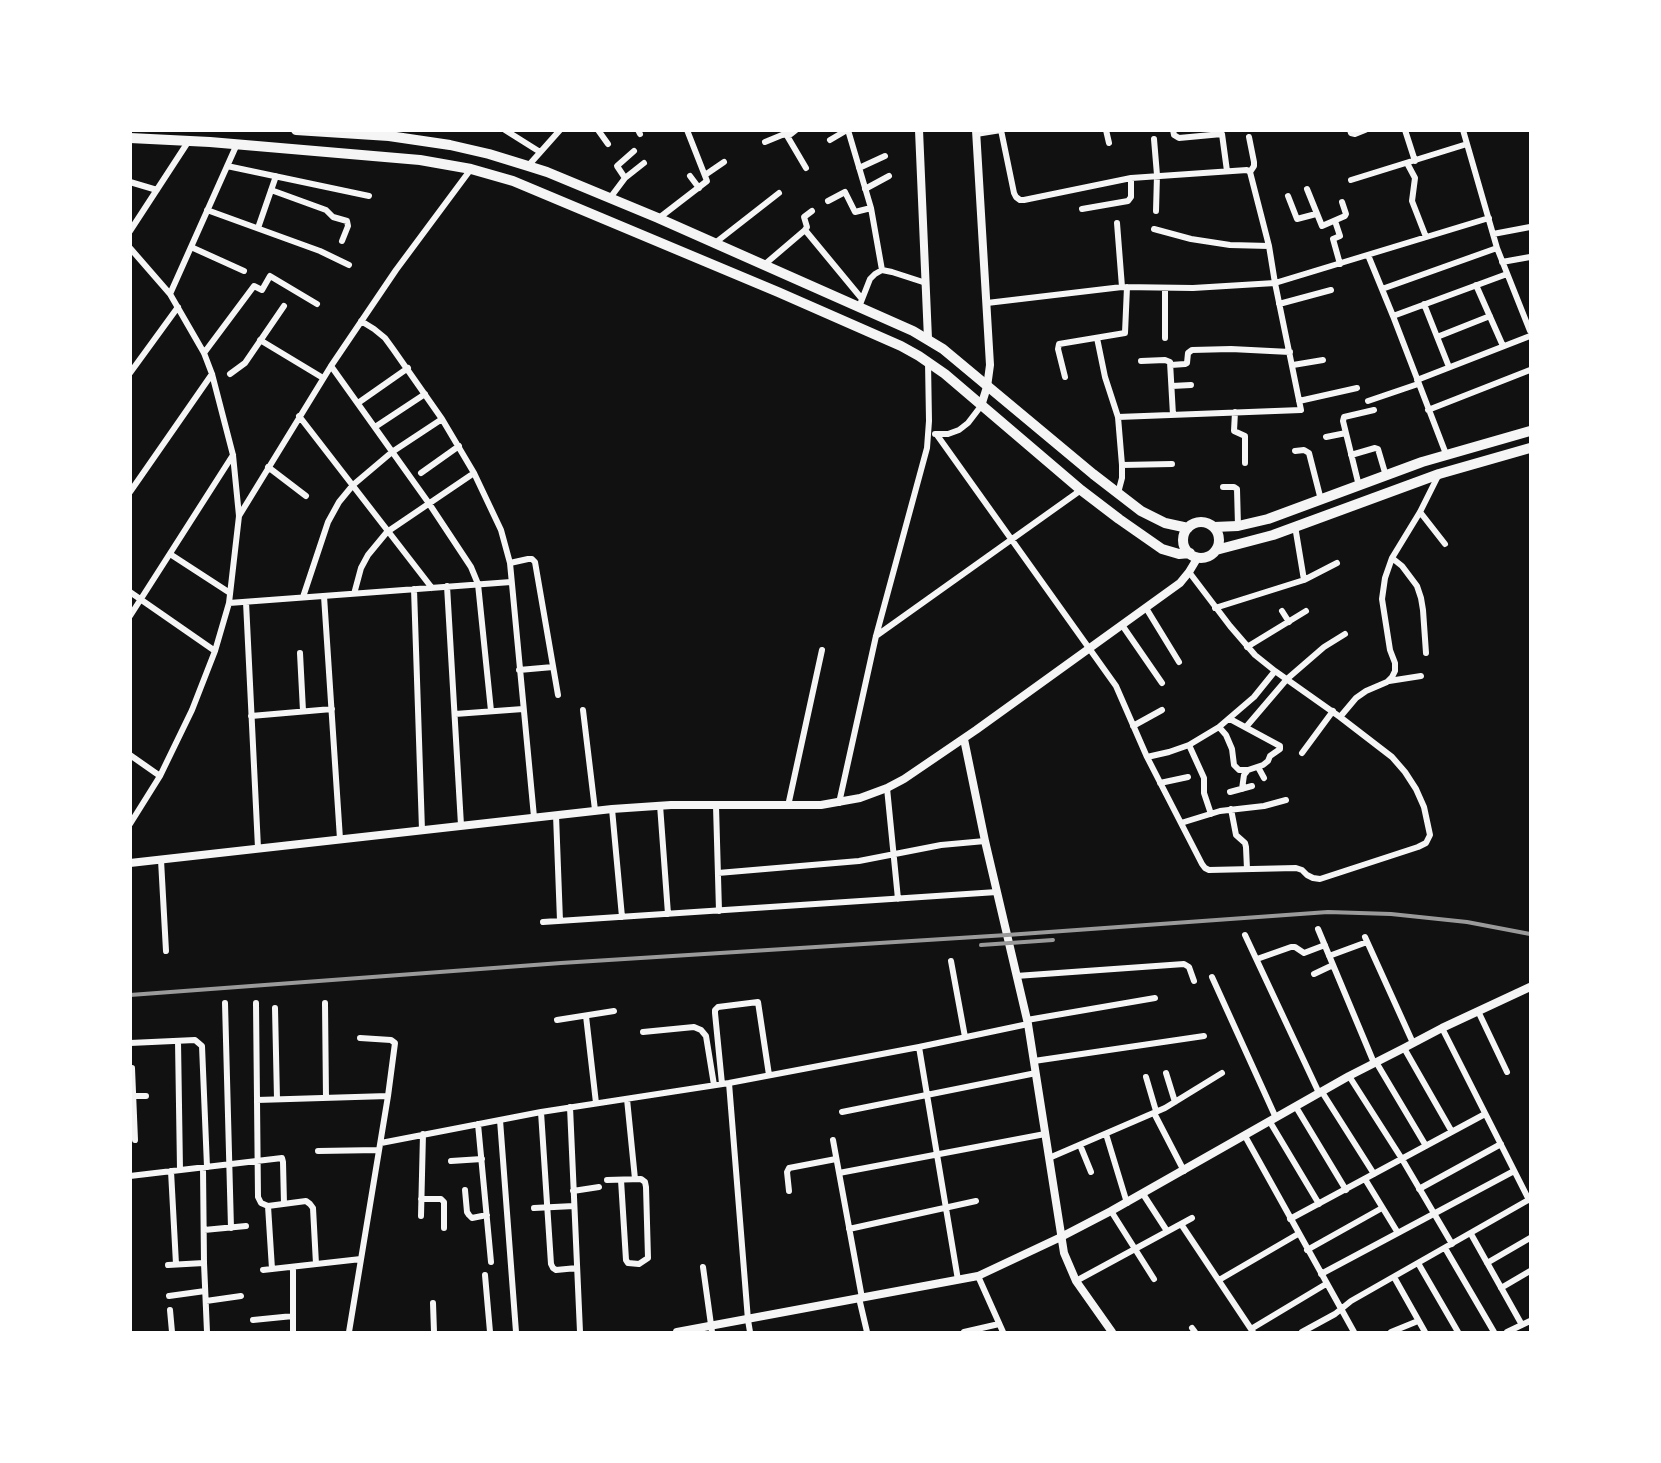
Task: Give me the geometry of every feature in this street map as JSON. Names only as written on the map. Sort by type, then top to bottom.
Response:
[{"type":"main road","points":[[210,142],[213,130]]},
{"type":"main road","points":[[296,130],[391,133],[463,147],[528,166],[658,218],[785,274],[861,303],[943,349],[1141,511],[1165,523],[1188,528]]},
{"type":"main road","points":[[130,138],[153,135],[188,142],[420,160],[471,169],[513,182],[778,292],[901,346],[928,361],[945,374],[1081,490],[1162,549],[1179,554],[1208,556],[1218,545],[1218,536],[1210,524],[1201,522],[1188,528],[1183,541],[1184,546],[1194,555]]},
{"type":"main road","points":[[566,204],[575,184]]},
{"type":"main road","points":[[778,292],[785,274]]},
{"type":"main road","points":[[1214,527],[1238,526],[1268,519],[1446,454],[1530,431]]},
{"type":"main road","points":[[1215,550],[1273,535],[1439,474],[1530,448]]},
{"type":"street","points":[[504,130],[540,152]]},
{"type":"street","points":[[598,130],[608,144]]},
{"type":"street","points":[[658,218],[706,181],[687,130]]},
{"type":"street","points":[[765,142],[796,130]]},
{"type":"street","points":[[831,140],[848,130],[871,208],[882,270]]},
{"type":"street","points":[[919,130],[928,339]]},
{"type":"street","points":[[928,434],[948,434],[968,423],[981,406],[987,387],[990,365],[976,132],[1001,130],[1014,193],[1020,200],[1131,178],[1247,171],[1254,166],[1248,137]]},
{"type":"street","points":[[1106,130],[1109,143]]},
{"type":"street","points":[[1173,130],[1174,135],[1179,138],[1222,134],[1227,171]]},
{"type":"street","points":[[1350,130],[1355,134],[1365,130]]},
{"type":"street","points":[[1405,130],[1415,161]]},
{"type":"street","points":[[1462,130],[1497,248],[1507,274],[1527,313],[1530,331]]},
{"type":"street","points":[[528,166],[559,131]]},
{"type":"street","points":[[786,134],[806,168]]},
{"type":"street","points":[[1154,138],[1157,175],[1156,211]]},
{"type":"street","points":[[130,231],[188,142]]},
{"type":"street","points":[[170,294],[237,144]]},
{"type":"street","points":[[1351,180],[1467,144]]},
{"type":"street","points":[[626,178],[617,166],[634,151]]},
{"type":"street","points":[[859,168],[885,156]]},
{"type":"street","points":[[705,175],[724,162]]},
{"type":"street","points":[[610,198],[626,178],[644,163]]},
{"type":"street","points":[[1407,163],[1415,178],[1412,201],[1426,237]]},
{"type":"street","points":[[227,166],[369,196]]},
{"type":"street","points":[[239,516],[299,416],[361,321],[471,169]]},
{"type":"street","points":[[1118,417],[1301,410],[1269,246],[1247,171]]},
{"type":"street","points":[[258,228],[276,176]]},
{"type":"street","points":[[690,176],[699,188]]},
{"type":"street","points":[[865,189],[889,176]]},
{"type":"street","points":[[1082,209],[1128,201],[1131,197],[1131,178]]},
{"type":"street","points":[[130,182],[157,190]]},
{"type":"street","points":[[1307,189],[1322,226],[1346,215],[1342,202]]},
{"type":"street","points":[[271,190],[326,210],[333,217],[347,221],[348,226],[342,241]]},
{"type":"street","points":[[828,201],[845,192],[854,212],[871,208]]},
{"type":"street","points":[[715,243],[778,193]]},
{"type":"street","points":[[1288,196],[1297,219],[1316,214]]},
{"type":"street","points":[[207,210],[320,251],[349,265]]},
{"type":"street","points":[[764,265],[805,230],[807,227],[804,217],[812,211]]},
{"type":"street","points":[[987,303],[1124,287],[1193,288],[1275,283],[1489,219]]},
{"type":"street","points":[[1335,221],[1340,235],[1333,240],[1340,264]]},
{"type":"street","points":[[1065,377],[1058,349],[1059,344],[1125,333],[1124,287],[1117,223]]},
{"type":"street","points":[[1493,234],[1530,227]]},
{"type":"street","points":[[1154,229],[1191,239],[1230,245],[1269,246]]},
{"type":"street","points":[[805,230],[861,303]]},
{"type":"street","points":[[191,247],[244,271]]},
{"type":"street","points":[[130,248],[170,294],[204,353],[212,374],[233,455],[239,516],[229,603],[215,651],[192,710],[160,776],[130,824]]},
{"type":"street","points":[[1382,289],[1497,248]]},
{"type":"street","points":[[1368,255],[1446,454]]},
{"type":"street","points":[[1502,262],[1530,258]]},
{"type":"street","points":[[861,303],[870,279],[882,270],[926,284]]},
{"type":"street","points":[[1393,316],[1507,274]]},
{"type":"street","points":[[204,353],[254,286],[262,290],[270,276],[317,304]]},
{"type":"street","points":[[1476,285],[1503,346]]},
{"type":"street","points":[[1165,288],[1165,338]]},
{"type":"street","points":[[1280,304],[1331,290]]},
{"type":"street","points":[[1424,304],[1449,367]]},
{"type":"street","points":[[130,373],[178,306]]},
{"type":"street","points":[[231,374],[245,363],[284,306]]},
{"type":"street","points":[[1437,337],[1490,316]]},
{"type":"street","points":[[361,321],[385,338],[425,393],[474,472],[501,530],[510,563],[534,817]]},
{"type":"street","points":[[1368,401],[1530,336]]},
{"type":"street","points":[[1097,338],[1105,377],[1118,417],[1122,465],[1118,494]]},
{"type":"street","points":[[260,340],[323,378]]},
{"type":"street","points":[[1171,365],[1186,364],[1186,356],[1192,350],[1290,352]]},
{"type":"street","points":[[1141,361],[1168,360],[1171,365],[1173,415]]},
{"type":"street","points":[[1293,365],[1323,360]]},
{"type":"street","points":[[839,803],[876,636],[927,448],[928,361]]},
{"type":"street","points":[[331,366],[466,557],[478,584],[491,711]]},
{"type":"street","points":[[358,403],[408,368]]},
{"type":"street","points":[[1428,410],[1530,370]]},
{"type":"street","points":[[130,492],[212,374]]},
{"type":"street","points":[[1172,386],[1191,385]]},
{"type":"street","points":[[1299,401],[1357,388]]},
{"type":"street","points":[[375,427],[425,393]]},
{"type":"street","points":[[1359,486],[1342,421],[1344,417],[1374,410]]},
{"type":"street","points":[[1235,412],[1234,431],[1245,436],[1245,463]]},
{"type":"street","points":[[299,416],[432,588]]},
{"type":"street","points":[[303,597],[328,522],[339,502],[353,485],[393,452],[442,419]]},
{"type":"street","points":[[1326,437],[1346,433]]},
{"type":"street","points":[[937,435],[1116,686],[1160,783],[1202,864],[1209,870],[1296,868],[1313,878],[1320,879],[1426,843],[1430,835],[1424,807],[1416,789],[1392,757],[1333,711],[1275,671],[1247,647],[1189,572]]},
{"type":"street","points":[[421,473],[459,446]]},
{"type":"street","points":[[1351,455],[1378,449],[1386,476]]},
{"type":"street","points":[[1295,451],[1304,450],[1309,453],[1321,500]]},
{"type":"street","points":[[130,616],[233,455]]},
{"type":"street","points":[[1122,465],[1172,464]]},
{"type":"street","points":[[268,467],[306,496]]},
{"type":"street","points":[[354,594],[361,568],[387,531],[474,472]]},
{"type":"street","points":[[1387,682],[1395,670],[1395,663],[1390,651],[1382,599],[1385,578],[1392,558],[1420,512],[1439,474]]},
{"type":"street","points":[[1223,487],[1237,489],[1238,526]]},
{"type":"street","points":[[876,636],[1081,490]]},
{"type":"street","points":[[1420,512],[1445,544]]},
{"type":"street","points":[[1295,526],[1304,580]]},
{"type":"street","points":[[170,554],[230,592]]},
{"type":"street","points":[[130,863],[612,808],[821,806],[860,798],[887,788],[964,739],[1122,626],[1180,583],[1189,572],[1194,555]]},
{"type":"street","points":[[1392,558],[1406,570],[1417,586],[1423,610],[1426,653]]},
{"type":"street","points":[[510,563],[530,559],[535,562],[558,694]]},
{"type":"street","points":[[1215,608],[1304,580],[1337,563]]},
{"type":"street","points":[[229,603],[511,582]]},
{"type":"street","points":[[447,586],[461,825]]},
{"type":"street","points":[[414,589],[422,830]]},
{"type":"street","points":[[130,592],[215,651]]},
{"type":"street","points":[[324,596],[340,839]]},
{"type":"street","points":[[246,602],[258,848]]},
{"type":"street","points":[[1146,608],[1179,662]]},
{"type":"street","points":[[1282,611],[1288,622]]},
{"type":"street","points":[[1247,647],[1306,611]]},
{"type":"street","points":[[1122,626],[1162,682]]},
{"type":"street","points":[[1246,727],[1287,679],[1324,647],[1345,634]]},
{"type":"street","points":[[788,806],[822,650]]},
{"type":"street","points":[[300,653],[303,711]]},
{"type":"street","points":[[519,670],[553,667]]},
{"type":"street","points":[[1147,757],[1189,745],[1219,727],[1254,697],[1275,671]]},
{"type":"street","points":[[1340,717],[1356,698],[1366,691],[1387,682],[1421,676]]},
{"type":"street","points":[[251,716],[332,709]]},
{"type":"street","points":[[454,714],[523,709]]},
{"type":"street","points":[[1133,726],[1162,710]]},
{"type":"street","points":[[583,711],[595,810]]},
{"type":"street","points":[[1302,753],[1333,711]]},
{"type":"street","points":[[1219,727],[1226,735],[1232,749],[1234,765],[1239,770],[1258,767],[1280,749],[1278,744],[1230,719]]},
{"type":"street","points":[[964,739],[985,841],[1028,1022],[1064,1253],[1076,1281],[1112,1332]]},
{"type":"street","points":[[1189,745],[1204,778],[1204,793],[1211,814]]},
{"type":"street","points":[[130,755],[160,776]]},
{"type":"street","points":[[1258,767],[1263,778]]},
{"type":"street","points":[[1242,789],[1244,775],[1248,770]]},
{"type":"street","points":[[1160,783],[1188,777]]},
{"type":"street","points":[[1230,792],[1252,786]]},
{"type":"street","points":[[887,788],[898,899]]},
{"type":"street","points":[[1181,823],[1231,809],[1264,806],[1286,800]]},
{"type":"street","points":[[660,806],[668,914]]},
{"type":"street","points":[[716,806],[719,911]]},
{"type":"street","points":[[612,808],[622,917]]},
{"type":"street","points":[[1231,809],[1236,835],[1245,843],[1247,868]]},
{"type":"street","points":[[555,815],[560,921]]},
{"type":"street","points":[[718,873],[859,861],[941,845],[985,841]]},
{"type":"street","points":[[161,860],[166,951]]},
{"type":"street","points":[[543,922],[997,892]]},
{"type":"street","points":[[1318,929],[1375,1063],[1426,1146]]},
{"type":"street","points":[[1245,935],[1321,1092],[1374,1174]]},
{"type":"street","points":[[1329,956],[1366,939],[1408,1045],[1452,1132]]},
{"type":"street","points":[[1257,959],[1293,947],[1304,953],[1325,945]]},
{"type":"street","points":[[951,961],[965,1037]]},
{"type":"street","points":[[1016,976],[1184,964],[1189,967],[1194,981]]},
{"type":"street","points":[[1314,974],[1333,965]]},
{"type":"street","points":[[1212,977],[1273,1120],[1318,1204]]},
{"type":"street","points":[[677,1332],[711,1330],[748,1320],[978,1276],[1127,1203],[1349,1076],[1408,1045],[1530,987]]},
{"type":"street","points":[[318,1151],[380,1146],[423,1134],[541,1112],[725,1084],[1155,998]]},
{"type":"street","points":[[750,1332],[725,1084],[715,1013],[718,1007],[759,1002],[769,1075]]},
{"type":"street","points":[[225,1003],[231,1228]]},
{"type":"street","points":[[325,1003],[326,1098]]},
{"type":"street","points":[[256,1004],[258,1197],[261,1203],[268,1206],[306,1201],[313,1208],[316,1264]]},
{"type":"street","points":[[276,1008],[277,1099]]},
{"type":"street","points":[[557,1020],[614,1011]]},
{"type":"street","points":[[1478,1011],[1507,1072]]},
{"type":"street","points":[[586,1016],[596,1103]]},
{"type":"street","points":[[643,1032],[694,1028],[701,1030],[706,1036],[714,1085]]},
{"type":"street","points":[[1302,1332],[1394,1276],[1530,1200],[1442,1028]]},
{"type":"street","points":[[1034,1061],[1204,1036]]},
{"type":"street","points":[[349,1332],[395,1043],[391,1040],[360,1038]]},
{"type":"street","points":[[130,1043],[195,1040],[202,1046],[207,1332]]},
{"type":"street","points":[[178,1041],[180,1170]]},
{"type":"street","points":[[919,1047],[958,1280]]},
{"type":"street","points":[[132,1068],[135,1140]]},
{"type":"street","points":[[842,1112],[1036,1073]]},
{"type":"street","points":[[1167,1073],[1175,1102]]},
{"type":"street","points":[[1049,1158],[1155,1112],[1222,1073]]},
{"type":"street","points":[[1349,1076],[1434,1214],[1494,1332]]},
{"type":"street","points":[[1146,1077],[1155,1112],[1184,1171]]},
{"type":"street","points":[[132,1096],[146,1096]]},
{"type":"street","points":[[257,1100],[388,1096]]},
{"type":"street","points":[[627,1099],[635,1179]]},
{"type":"street","points":[[570,1107],[580,1332]]},
{"type":"street","points":[[1296,1107],[1346,1190]]},
{"type":"street","points":[[541,1112],[551,1264],[556,1270],[577,1268]]},
{"type":"street","points":[[1290,1219],[1485,1114]]},
{"type":"street","points":[[500,1120],[516,1332]]},
{"type":"street","points":[[478,1124],[491,1262]]},
{"type":"street","points":[[421,1216],[423,1134]]},
{"type":"street","points":[[839,1173],[1045,1134]]},
{"type":"street","points":[[1106,1134],[1127,1203]]},
{"type":"street","points":[[1245,1136],[1354,1332]]},
{"type":"street","points":[[833,1140],[867,1332]]},
{"type":"street","points":[[1080,1144],[1091,1172]]},
{"type":"street","points":[[1419,1189],[1501,1144]]},
{"type":"street","points":[[130,1176],[282,1158],[285,1204]]},
{"type":"street","points":[[451,1161],[482,1159]]},
{"type":"street","points":[[789,1191],[787,1172],[789,1168],[837,1159]]},
{"type":"street","points":[[171,1171],[176,1264]]},
{"type":"street","points":[[1321,1274],[1514,1171]]},
{"type":"street","points":[[606,1180],[641,1179],[645,1182],[648,1258],[639,1264],[628,1263],[626,1260],[621,1180]]},
{"type":"street","points":[[1365,1179],[1398,1233]]},
{"type":"street","points":[[573,1191],[599,1187]]},
{"type":"street","points":[[465,1190],[469,1215],[472,1218],[487,1215]]},
{"type":"street","points":[[1143,1194],[1167,1231]]},
{"type":"street","points":[[421,1199],[441,1199],[444,1202],[444,1228]]},
{"type":"street","points":[[849,1229],[976,1201]]},
{"type":"street","points":[[268,1206],[272,1269]]},
{"type":"street","points":[[534,1208],[574,1206]]},
{"type":"street","points":[[1307,1250],[1382,1208]]},
{"type":"street","points":[[1111,1211],[1154,1279]]},
{"type":"street","points":[[1076,1281],[1192,1218]]},
{"type":"street","points":[[1181,1224],[1252,1331],[1326,1284]]},
{"type":"street","points":[[204,1230],[246,1226]]},
{"type":"street","points":[[1219,1280],[1298,1234]]},
{"type":"street","points":[[1471,1234],[1522,1325]]},
{"type":"street","points":[[1487,1263],[1530,1238]]},
{"type":"street","points":[[263,1270],[361,1259]]},
{"type":"street","points":[[168,1265],[204,1263]]},
{"type":"street","points":[[1418,1263],[1458,1332]]},
{"type":"street","points":[[293,1267],[293,1332]]},
{"type":"street","points":[[703,1267],[711,1330]]},
{"type":"street","points":[[1501,1288],[1530,1271]]},
{"type":"street","points":[[485,1275],[490,1332]]},
{"type":"street","points":[[978,1276],[1003,1332]]},
{"type":"street","points":[[1394,1276],[1425,1332]]},
{"type":"street","points":[[169,1296],[205,1291]]},
{"type":"street","points":[[206,1301],[241,1296]]},
{"type":"street","points":[[433,1303],[434,1332]]},
{"type":"street","points":[[170,1310],[172,1332]]},
{"type":"street","points":[[253,1320],[293,1316]]},
{"type":"street","points":[[1391,1332],[1418,1321]]},
{"type":"street","points":[[1507,1332],[1530,1321]]},
{"type":"street","points":[[964,1332],[999,1324]]},
{"type":"street","points":[[1314,1326],[1318,1332]]},
{"type":"railway","points":[[130,995],[561,963],[1328,912],[1391,914],[1467,922],[1530,934]]},
{"type":"railway","points":[[981,945],[1053,940]]}]
